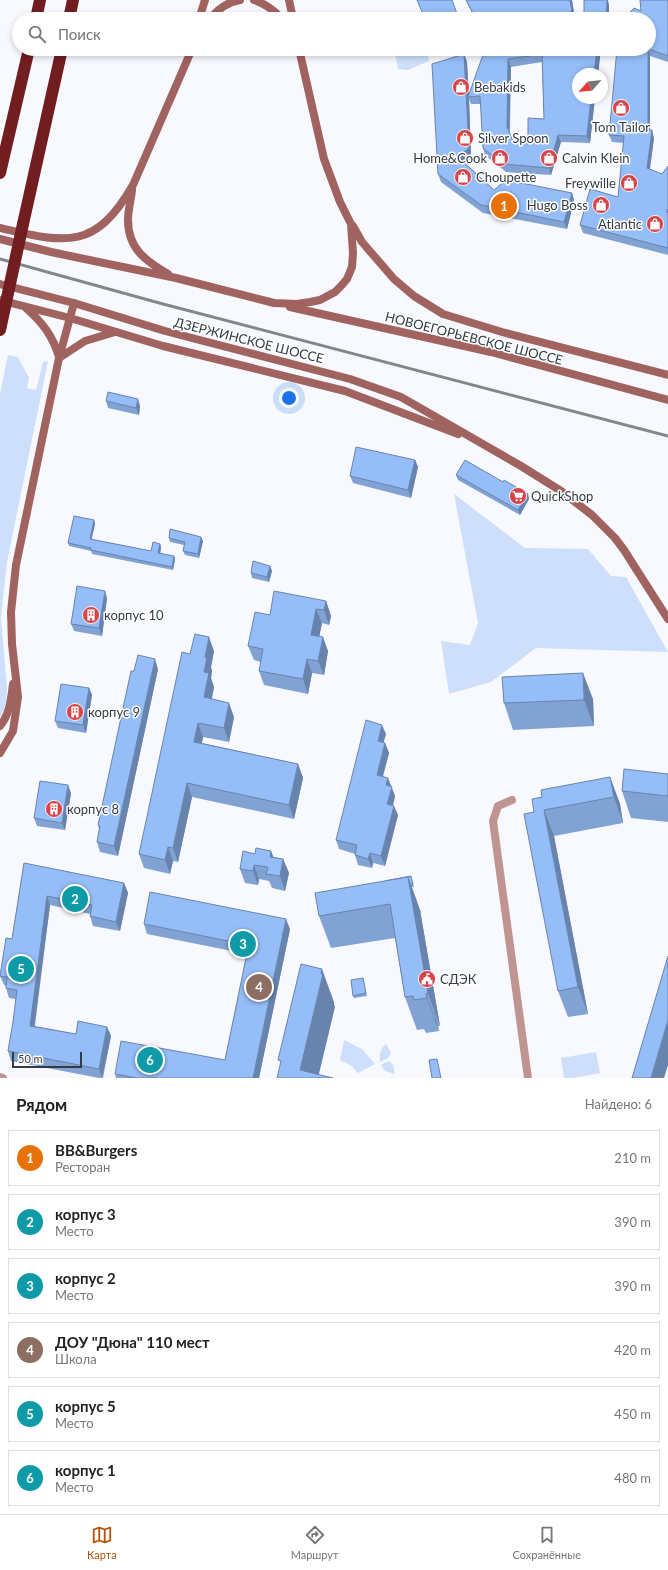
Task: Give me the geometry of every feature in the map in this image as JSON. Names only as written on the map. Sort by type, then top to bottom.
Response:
[{"type":"highway","points":[[37,12],[40,0]]},
{"type":"highway","points":[[70,12],[73,0]]},
{"type":"highway","points":[[0,174],[27,56]]},
{"type":"highway","points":[[0,330],[60,56]]},
{"type":"main road","points":[[201,12],[205,0]]},
{"type":"main road","points":[[215,12],[227,3],[240,0]]},
{"type":"main road","points":[[254,0],[265,4],[276,12]]},
{"type":"main road","points":[[289,0],[292,12]]},
{"type":"main road","points":[[0,228],[55,239],[71,238],[84,235],[98,229],[108,221],[122,203],[133,185],[188,56]]},
{"type":"main road","name":"НОВОЕГОРЬЕВСКОЕ ШОССЕ","points":[[301,56],[324,159],[340,202],[362,242],[394,279],[414,296],[443,314],[502,332],[668,375]]},
{"type":"main road","points":[[0,142],[12,122]]},
{"type":"main road","points":[[133,185],[128,219],[129,232],[136,251],[144,258],[176,278]]},
{"type":"main road","points":[[0,239],[51,252],[176,278],[274,303],[297,304],[310,302],[328,296],[341,286],[352,267],[353,253],[351,224]]},
{"type":"main road","name":"ДЗЕРЖИНСКОЕ ШОССЕ","points":[[0,284],[165,331],[322,371],[378,388],[401,397],[521,466],[561,491],[592,514],[615,538],[624,550],[668,619]]},
{"type":"main road","name":"ДЗЕРЖИНСКОЕ ШОССЕ","points":[[0,300],[70,318],[200,356],[345,391],[481,444]]},
{"type":"main road","name":"НОВОЕГОРЬЕВСКОЕ ШОССЕ","points":[[274,303],[491,352],[668,400]]},
{"type":"main road","points":[[0,753],[14,731],[18,697],[12,644],[11,612],[16,565],[60,358],[74,304]]},
{"type":"main road","points":[[24,306],[46,328],[57,348],[60,358]]},
{"type":"main road","points":[[60,358],[85,341],[116,332]]},
{"type":"main road","points":[[319,384],[324,384],[328,379],[322,371]]},
{"type":"main road","points":[[0,726],[5,720],[11,703],[15,671]]},
{"type":"street","points":[[512,800],[498,806],[493,821],[528,1078]]},
{"type":"shaded area","points":[[395,56],[428,56],[429,61],[408,70],[398,69]]},
{"type":"shaded area","points":[[8,355],[18,357],[29,378],[27,388],[36,390],[43,362],[48,361],[7,562],[1,618],[7,689],[6,703],[0,718],[0,394]]},
{"type":"shaded area","points":[[454,494],[525,548],[588,549],[611,576],[626,577],[668,652],[536,648],[491,682],[449,694],[441,641],[470,645],[478,623]]},
{"type":"shaded area","points":[[344,1040],[362,1049],[375,1064],[358,1073],[352,1066],[340,1060]]},
{"type":"shaded area","points":[[386,1044],[391,1053],[388,1058],[380,1062],[380,1052]]},
{"type":"shaded area","points":[[596,1052],[600,1073],[573,1078],[564,1078],[561,1058]]},
{"type":"shaded area","points":[[389,1061],[393,1065],[395,1074],[385,1071],[381,1065]]},
{"type":"building","points":[[417,0],[452,0],[456,12],[422,12]]},
{"type":"building","points":[[466,0],[570,0],[572,12],[472,12]]},
{"type":"building","points":[[584,0],[607,0],[606,12],[584,12]]},
{"type":"building","points":[[640,0],[668,0],[668,56],[656,52],[656,12],[630,12],[634,8],[641,11]]},
{"type":"building","points":[[458,56],[464,56],[469,148],[458,157],[494,190],[506,180],[572,193],[564,222],[481,205],[438,174],[432,64]]},
{"type":"building","points":[[483,56],[528,56],[508,59],[507,127],[513,141],[528,144],[528,118],[544,119],[542,56],[596,56],[595,68],[572,68],[572,104],[590,104],[587,136],[558,135],[549,168],[503,164],[483,148],[480,96],[468,97]]},
{"type":"building","points":[[616,56],[648,56],[648,130],[652,130],[647,168],[662,174],[668,166],[668,209],[666,211],[668,213],[668,248],[580,225],[590,189],[618,197],[624,136],[609,135]]},
{"type":"building","points":[[108,392],[138,399],[136,408],[106,401]]},
{"type":"building","points":[[356,447],[415,460],[408,490],[350,476]]},
{"type":"building","points":[[465,460],[503,482],[504,480],[528,494],[518,510],[456,475]]},
{"type":"building","points":[[74,516],[94,520],[90,539],[151,551],[153,542],[160,544],[158,553],[174,556],[172,567],[91,550],[91,548],[68,543]]},
{"type":"building","points":[[170,529],[201,537],[198,554],[183,551],[185,542],[169,538]]},
{"type":"building","points":[[253,561],[270,566],[267,577],[251,573]]},
{"type":"building","name":"корпус 10","points":[[77,586],[105,591],[99,628],[71,624]]},
{"type":"building","points":[[274,591],[326,601],[324,610],[316,609],[311,635],[323,637],[318,661],[307,659],[303,679],[259,671],[263,649],[248,646],[255,612],[270,615]]},
{"type":"building","points":[[195,634],[209,637],[204,672],[209,673],[204,697],[229,703],[224,728],[198,723],[194,742],[298,764],[289,805],[187,783],[173,848],[168,847],[165,860],[139,854],[182,652],[190,654]]},
{"type":"building","points":[[138,655],[155,659],[114,846],[97,842],[100,826],[98,825],[131,671],[134,671]]},
{"type":"building","points":[[583,673],[584,700],[504,703],[502,677]]},
{"type":"building","name":"корпус 9","points":[[61,684],[89,688],[83,725],[55,721]]},
{"type":"building","points":[[366,720],[382,725],[378,741],[385,743],[377,775],[388,778],[386,785],[392,787],[387,804],[394,806],[381,856],[370,853],[368,859],[355,855],[357,845],[336,840]]},
{"type":"building","points":[[624,769],[668,774],[668,796],[622,791]]},
{"type":"building","points":[[610,777],[614,797],[544,810],[578,987],[558,991],[524,814],[534,812],[532,799],[542,797],[541,790]]},
{"type":"building","name":"корпус 8","points":[[40,781],[68,785],[62,823],[34,818]]},
{"type":"building","points":[[256,848],[271,851],[270,857],[283,859],[280,876],[266,874],[268,867],[254,865],[253,871],[240,869],[243,851],[255,854]]},
{"type":"building","points":[[24,863],[124,883],[116,922],[90,916],[92,905],[47,896],[30,1026],[76,1034],[78,1021],[107,1027],[99,1069],[8,1051],[17,990],[6,988],[7,977],[0,976],[6,938],[12,939]]},
{"type":"building","points":[[411,876],[413,884],[411,885],[408,877],[385,881]]},
{"type":"building","points":[[408,877],[428,993],[426,994],[427,998],[414,1000],[413,996],[405,997],[390,904],[319,916],[315,893]]},
{"type":"building","points":[[150,892],[286,919],[253,1078],[138,1078],[115,1074],[121,1041],[225,1060],[245,963],[248,945],[144,924]]},
{"type":"building","points":[[668,956],[668,1020],[651,1078],[632,1078]]},
{"type":"building","points":[[301,964],[322,969],[321,974],[323,974],[300,1070],[333,1078],[277,1078],[281,1061],[278,1060]]},
{"type":"building","points":[[363,978],[366,993],[353,996],[351,980]]},
{"type":"building","points":[[437,1059],[441,1078],[432,1078],[429,1060]]},
{"type":"railway","points":[[0,259],[163,304],[668,436]]},
{"type":"place","name":"Bebakids","points":[[461,87]]},
{"type":"place","name":"Tom Tailor","points":[[621,108]]},
{"type":"place","name":"Silver Spoon","points":[[465,138]]},
{"type":"place","name":"Home&Cook","points":[[500,158]]},
{"type":"place","name":"Calvin Klein","points":[[549,158]]},
{"type":"place","name":"Choupette","points":[[463,177]]},
{"type":"place","name":"Freywille","points":[[629,183]]},
{"type":"place","name":"Hugo Boss","points":[[601,205]]},
{"type":"place","name":"BB&Burgers","points":[[504,206]]},
{"type":"place","name":"Atlantic","points":[[655,224]]},
{"type":"place","name":"QuickShop","points":[[518,496]]},
{"type":"place","name":"корпус 10","points":[[91,615]]},
{"type":"place","name":"корпус 9","points":[[75,712]]},
{"type":"place","name":"корпус 8","points":[[54,809]]},
{"type":"place","name":"корпус 3","points":[[75,899]]},
{"type":"place","name":"корпус 2","points":[[243,944]]},
{"type":"place","name":"корпус 5","points":[[21,969]]},
{"type":"place","name":"СДЭК","points":[[427,979]]},
{"type":"place","name":"ДОУ \"Дюна\" 110 мест","points":[[259,987]]},
{"type":"place","name":"корпус 1","points":[[150,1060]]}]
